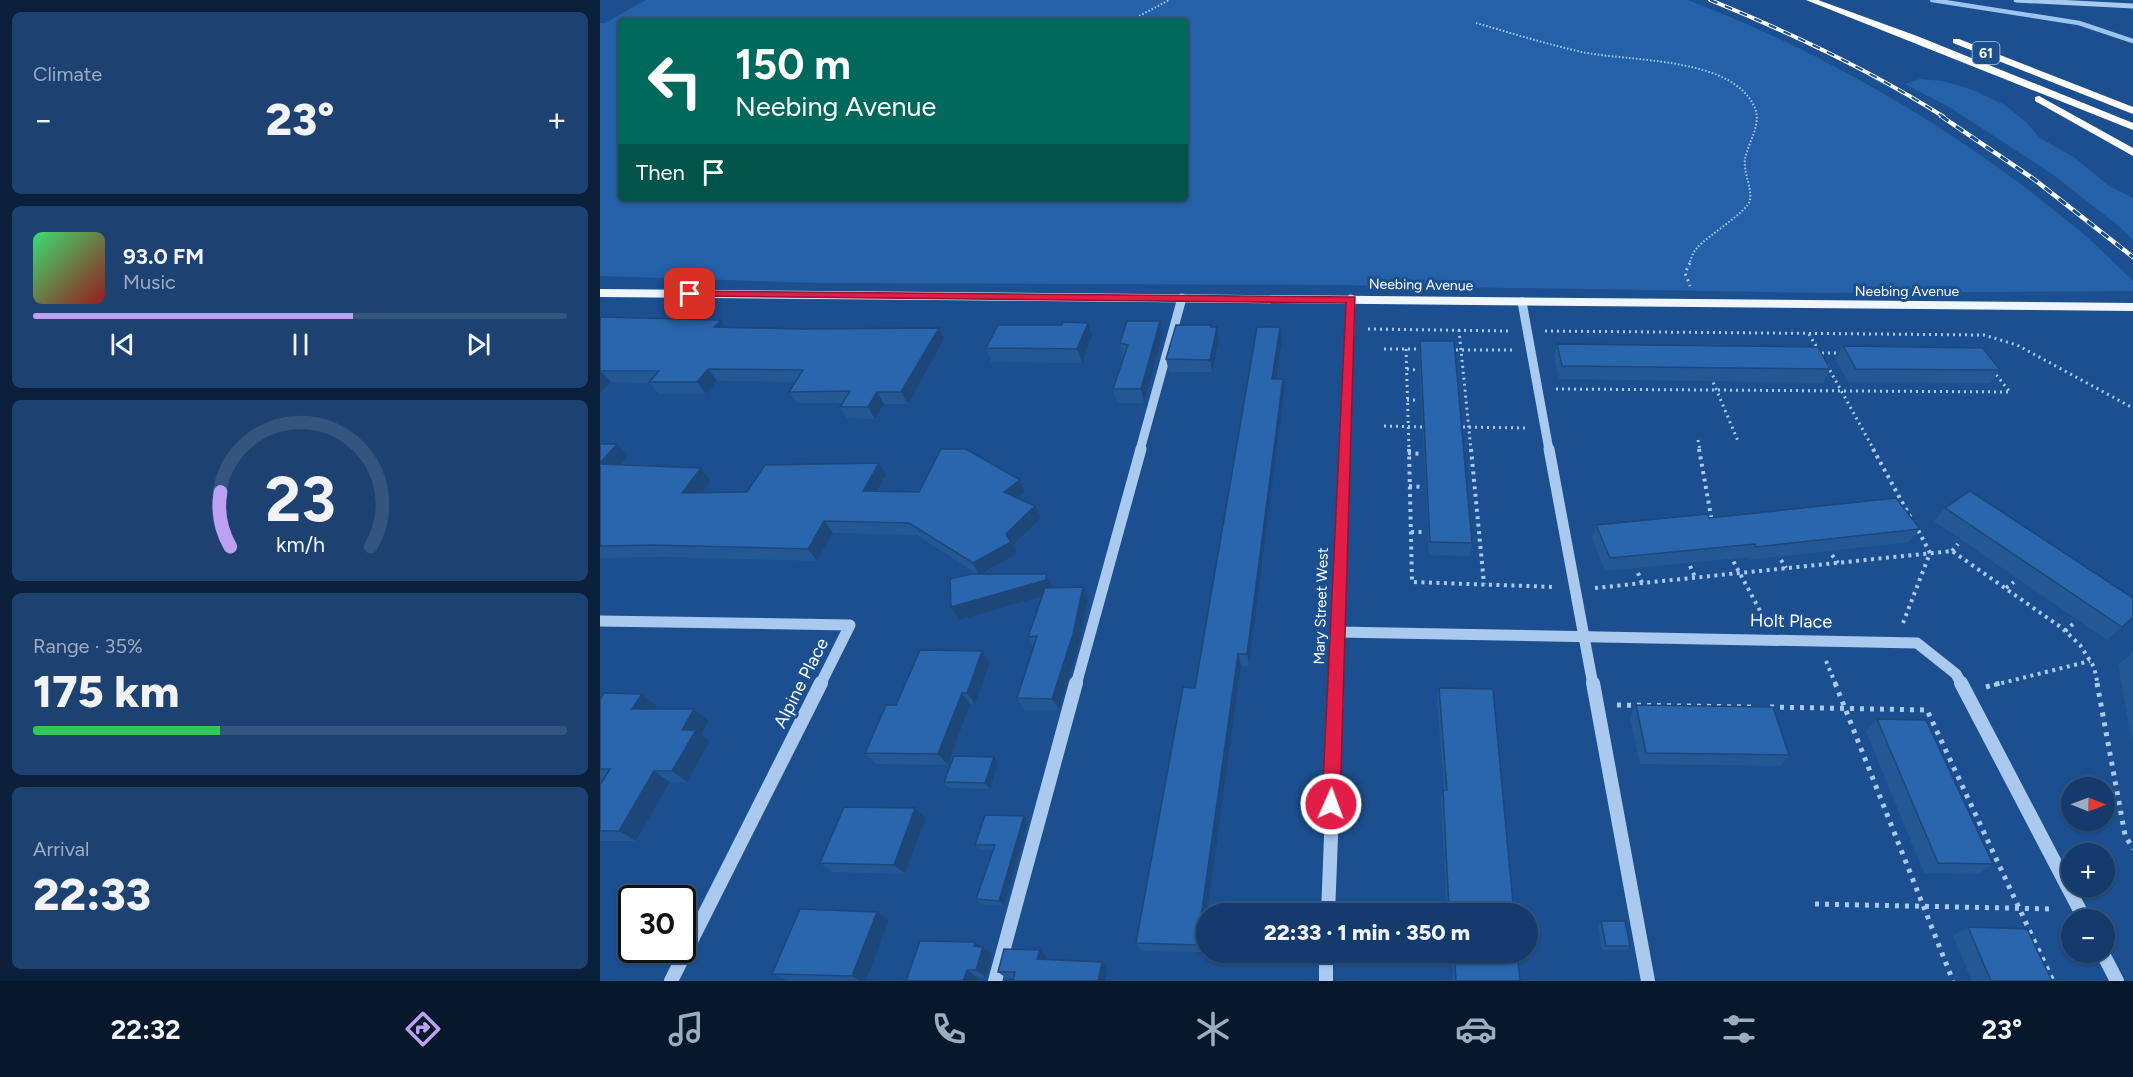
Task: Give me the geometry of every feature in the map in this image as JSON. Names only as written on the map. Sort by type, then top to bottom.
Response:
[{"type":"highway","name":"61","points":[[1810,0],[1914,38],[2133,127]]},
{"type":"highway","points":[[1838,0],[1891,18]]},
{"type":"highway","name":"61","points":[[1944,37],[2133,110]]},
{"type":"highway","points":[[1914,38],[2024,91],[2079,120],[2133,153]]},
{"type":"main road","name":"Neebing Avenue","points":[[600,293],[2133,307]]},
{"type":"street","points":[[2016,0],[2133,6]]},
{"type":"street","points":[[995,981],[1182,298]]},
{"type":"street","name":"Mary Street West","points":[[1328,903],[1351,299]]},
{"type":"street","points":[[1522,302],[1648,981]]},
{"type":"street","name":"Alpine Place","points":[[600,621],[850,625],[671,981]]},
{"type":"street","name":"Holt Place","points":[[1337,632],[1917,643],[1956,674],[2079,909]]},
{"type":"street","points":[[1326,963],[1326,981]]},
{"type":"street","points":[[2108,963],[2117,981]]},
{"type":"path","points":[[1136,18],[1169,0]]},
{"type":"path","points":[[1476,23],[1584,52],[1696,67],[1719,76],[1740,89],[1755,107],[1756,127],[1745,160],[1750,200],[1744,211],[1719,227],[1696,249],[1685,273],[1697,304]]},
{"type":"path","points":[[1351,329],[1984,335],[2017,345],[2133,408]]},
{"type":"path","points":[[1459,330],[1484,585]]},
{"type":"path","points":[[1809,333],[1930,553],[1895,642]]},
{"type":"path","points":[[1384,349],[1427,349]]},
{"type":"path","points":[[1406,349],[1412,582],[1594,588]]},
{"type":"path","points":[[1449,350],[1532,350]]},
{"type":"path","points":[[1808,353],[1843,353]]},
{"type":"path","points":[[1554,388],[2010,392],[1988,364]]},
{"type":"path","points":[[1407,369],[1416,370]]},
{"type":"path","points":[[1708,371],[1738,441]]},
{"type":"path","points":[[1610,382],[1611,389]]},
{"type":"path","points":[[1654,383],[1656,389]]},
{"type":"path","points":[[1734,384],[1736,390]]},
{"type":"path","points":[[1758,384],[1761,390]]},
{"type":"path","points":[[1779,384],[1782,390]]},
{"type":"path","points":[[1819,385],[1822,390]]},
{"type":"path","points":[[1988,386],[1992,392]]},
{"type":"path","points":[[1407,400],[1417,400]]},
{"type":"path","points":[[1384,426],[1428,427]]},
{"type":"path","points":[[1448,427],[1546,428]]},
{"type":"path","points":[[1698,440],[1712,523],[1718,532]]},
{"type":"path","points":[[1408,453],[1421,454]]},
{"type":"path","points":[[1409,486],[1423,487]]},
{"type":"path","points":[[1411,532],[1424,532]]},
{"type":"path","points":[[1953,551],[1958,544]]},
{"type":"path","points":[[1882,551],[1887,557]]},
{"type":"path","points":[[1729,553],[1776,640]]},
{"type":"path","points":[[1832,555],[1838,563]]},
{"type":"path","points":[[1781,560],[1786,568]]},
{"type":"path","points":[[1690,566],[1695,577]]},
{"type":"path","points":[[1638,573],[1642,583]]},
{"type":"path","points":[[2006,588],[2014,582]]},
{"type":"path","points":[[2065,631],[2073,624]]},
{"type":"path","points":[[1818,641],[1953,981]]},
{"type":"path","points":[[1966,692],[2090,661]]},
{"type":"path","points":[[1598,704],[1927,710],[2053,981]]},
{"type":"path","points":[[1815,904],[2019,908],[2061,912]]},
{"type":"shaded area","points":[[646,0],[1688,0],[1790,44],[1839,69],[1934,124],[2025,188],[2077,229],[2133,281],[2133,291],[1823,293],[1334,285],[817,283],[600,276],[600,23],[605,23]]},
{"type":"shaded area","points":[[1920,79],[1943,81],[1973,90],[2005,105],[2026,122],[2040,138],[2075,158],[2109,186],[2133,198],[2133,240],[2120,227],[2052,174],[1951,108],[1905,84]]},
{"type":"building","points":[[600,317],[721,320],[714,327],[939,328],[901,392],[877,392],[868,407],[840,407],[850,391],[789,392],[803,370],[708,369],[697,382],[649,382],[659,371],[600,371]]},
{"type":"building","points":[[1127,321],[1160,321],[1141,389],[1113,389],[1128,345],[1120,343]]},
{"type":"building","points":[[1063,322],[1088,323],[1077,349],[986,348],[998,325],[1062,325]]},
{"type":"building","points":[[1176,325],[1217,327],[1210,360],[1166,359]]},
{"type":"building","points":[[1257,327],[1280,327],[1272,379],[1283,379],[1247,654],[1238,654],[1203,903],[1196,903],[1196,945],[1136,943],[1183,687],[1195,688]]},
{"type":"building","points":[[1420,341],[1454,341],[1472,543],[1430,542]]},
{"type":"building","points":[[1557,344],[1818,347],[1830,369],[1562,366]]},
{"type":"building","points":[[1843,346],[1983,348],[2000,370],[1856,369]]},
{"type":"building","points":[[600,444],[617,444],[600,463]]},
{"type":"building","points":[[941,449],[966,449],[1020,480],[1004,492],[1035,506],[1006,534],[1011,542],[973,563],[909,523],[824,521],[808,549],[600,546],[600,464],[701,468],[682,493],[747,492],[765,465],[879,463],[863,491],[919,492]]},
{"type":"building","points":[[1970,491],[2133,598],[2133,617],[2122,627],[1945,508]]},
{"type":"building","points":[[1896,498],[1920,529],[1756,547],[1755,544],[1610,558],[1596,525],[1707,514],[1709,518]]},
{"type":"building","points":[[971,574],[1046,574],[1046,580],[951,607],[950,579]]},
{"type":"building","points":[[1083,587],[1073,634],[1052,699],[1017,698],[1037,636],[1028,637],[1045,588]]},
{"type":"building","points":[[920,650],[982,651],[967,693],[962,693],[938,754],[865,753],[886,705],[896,705]]},
{"type":"building","points":[[1439,688],[1493,689],[1513,903],[1449,903],[1443,790],[1447,790]]},
{"type":"building","points":[[604,693],[642,694],[632,709],[694,709],[682,730],[696,730],[672,771],[654,771],[619,831],[600,831],[600,785],[610,769],[600,769],[600,699]]},
{"type":"building","points":[[1636,705],[1773,707],[1789,755],[1646,753]]},
{"type":"building","points":[[1877,719],[1926,720],[1993,864],[1938,863]]},
{"type":"building","points":[[954,756],[994,757],[985,783],[944,782]]},
{"type":"building","points":[[844,807],[915,808],[894,865],[820,863]]},
{"type":"building","points":[[985,815],[1024,816],[999,901],[976,899],[995,845],[975,845]]},
{"type":"building","points":[[800,909],[877,912],[852,976],[772,974]]},
{"type":"building","points":[[1601,921],[1625,921],[1630,946],[1606,946]]},
{"type":"building","points":[[1968,927],[2027,929],[2052,981],[1991,981]]},
{"type":"building","points":[[920,941],[975,942],[974,946],[983,947],[976,970],[967,970],[963,981],[906,981]]},
{"type":"building","points":[[1004,949],[1040,950],[1037,959],[1102,962],[1098,981],[1013,981],[1015,972],[998,972]]},
{"type":"building","points":[[1455,963],[1518,963],[1520,981],[1456,981]]},
{"type":"waterway","points":[[1932,0],[2079,23],[2133,41]]},
{"type":"railway","points":[[1710,0],[1830,53],[1944,117]]},
{"type":"railway","points":[[1941,116],[2035,180],[2133,257]]},
{"type":"route","points":[[690,294],[1351,299],[1331,804]]}]
